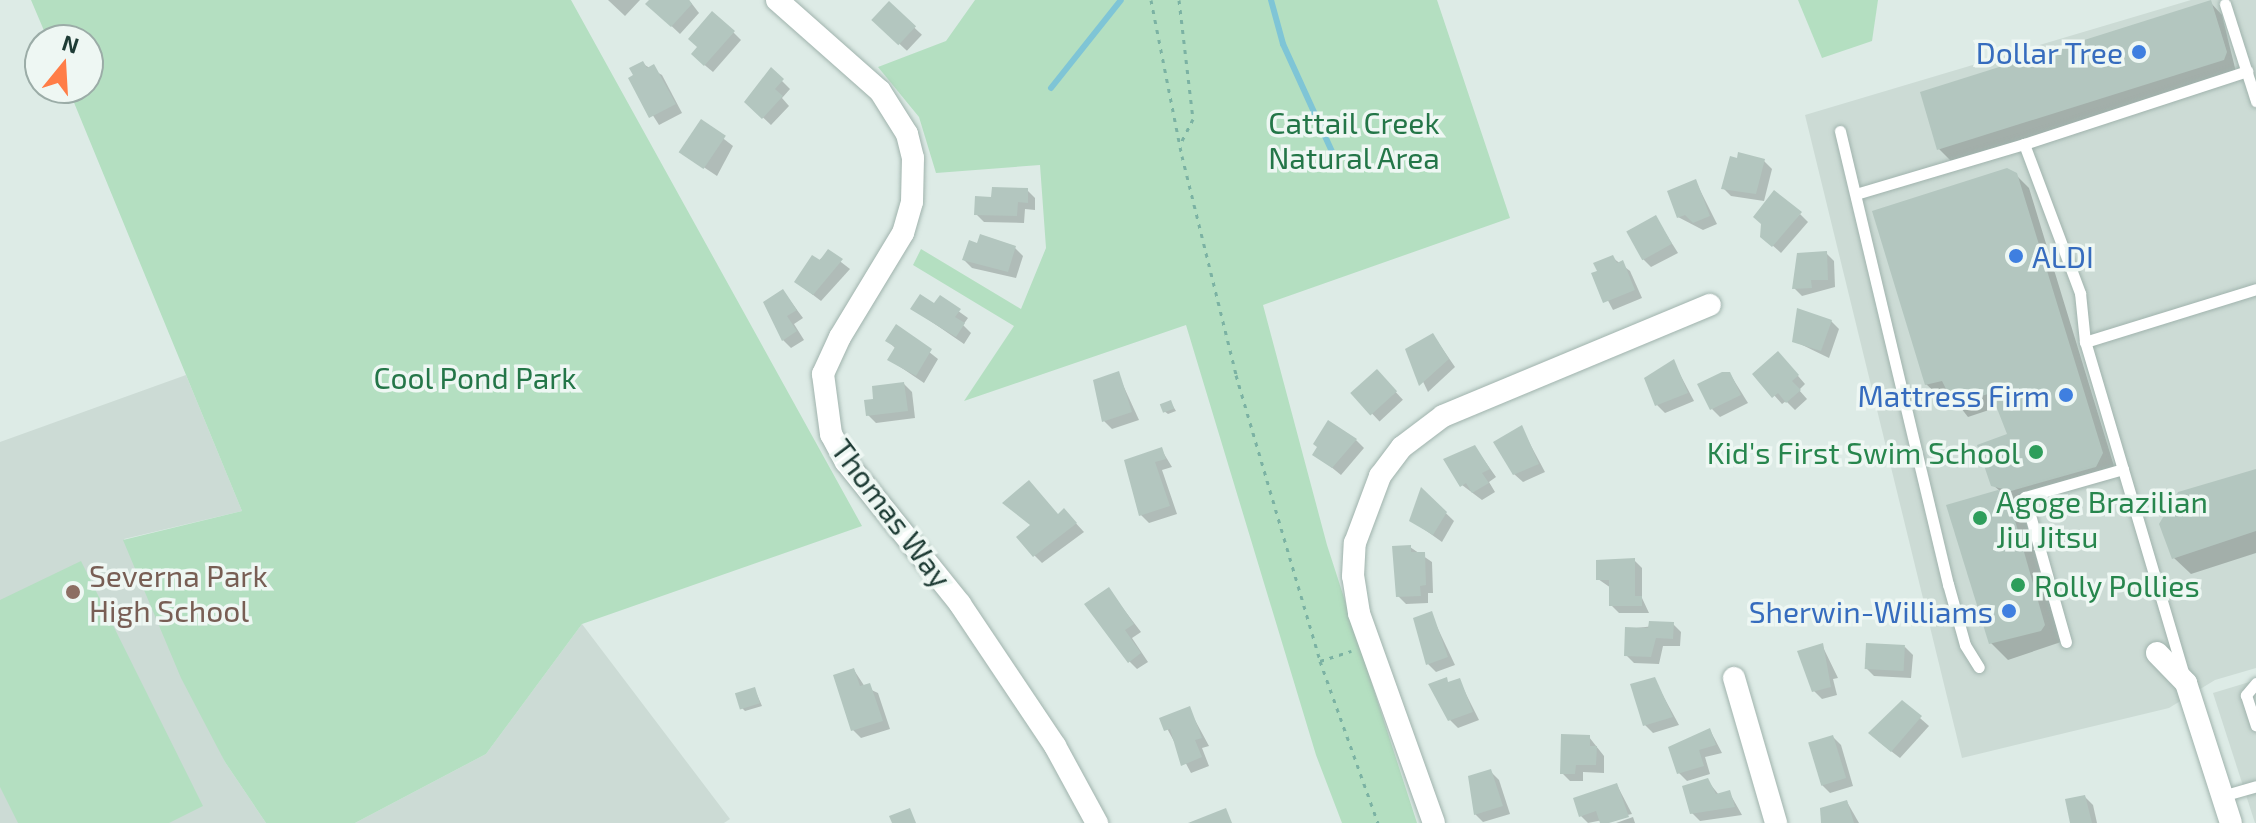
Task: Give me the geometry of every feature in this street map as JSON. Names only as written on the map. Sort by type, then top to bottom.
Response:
[{"type":"street","name":"Thomas Way","points":[[777,0],[880,91],[907,134],[913,158],[912,202],[903,233],[840,337],[823,374],[831,434],[846,462],[960,604],[1055,746],[1097,823]]},
{"type":"street","points":[[1434,823],[1370,645],[1353,576],[1355,543],[1380,476],[1402,447],[1471,402],[1710,305]]},
{"type":"street","points":[[2157,653],[2186,683],[2231,823]]},
{"type":"street","points":[[1734,678],[1776,823]]},
{"type":"lane","points":[[2225,4],[2256,101]]},
{"type":"lane","points":[[1856,194],[2024,144],[2247,71]]},
{"type":"lane","points":[[1840,131],[1856,194],[1856,215],[1897,361],[1948,584],[1965,645],[1979,667]]},
{"type":"lane","points":[[2024,144],[2080,293],[2085,342],[2186,683]]},
{"type":"lane","points":[[2085,342],[2256,289]]},
{"type":"lane","points":[[2066,642],[2025,497],[2123,469]]},
{"type":"lane","points":[[2256,683],[2246,695],[2256,725]]},
{"type":"lane","points":[[2222,796],[2256,786]]},
{"type":"path","points":[[1151,0],[1180,144],[1236,375],[1320,661],[1378,823]]},
{"type":"path","points":[[1179,0],[1193,119],[1180,144]]},
{"type":"path","points":[[1320,661],[1370,645]]},
{"type":"shaded area","points":[[2191,0],[2256,0],[2256,668],[2215,680],[2169,708],[1962,758],[1805,115]]},
{"type":"shaded area","name":"Severna Park High School","points":[[186,375],[242,511],[124,539],[225,762],[266,823],[0,823],[0,442]]},
{"type":"shaded area","points":[[582,624],[730,819],[724,823],[355,823],[486,754]]},
{"type":"shaded area","points":[[2256,680],[2256,823],[2255,823],[2213,693]]},
{"type":"green space","name":"Cool Pond Park","points":[[31,0],[571,0],[862,526],[582,624],[486,754],[355,823],[266,823],[225,762],[181,678],[123,540],[242,511],[75,104],[104,104],[104,24],[41,24]]},
{"type":"green space","name":"Cattail Creek Natural Area","points":[[975,0],[1437,0],[1510,218],[1263,305],[1327,545],[1417,823],[1342,823],[1316,755],[1186,325],[964,401],[1014,326],[913,265],[921,249],[1021,309],[1046,248],[1040,165],[936,173],[919,117],[878,67],[946,41]]},
{"type":"green space","points":[[1798,0],[1878,0],[1872,41],[1822,58]]},
{"type":"green space","points":[[81,561],[203,806],[169,823],[18,823],[0,787],[0,600]]},
{"type":"building","points":[[649,0],[689,0],[692,4],[671,27],[645,4]]},
{"type":"building","points":[[2211,0],[2227,52],[2224,60],[1937,150],[1920,92]]},
{"type":"building","points":[[889,1],[916,26],[898,45],[871,20]]},
{"type":"building","points":[[712,11],[735,31],[704,66],[691,54],[697,47],[688,39]]},
{"type":"building","points":[[643,61],[647,68],[654,64],[676,104],[649,118],[628,78],[633,75],[629,68]]},
{"type":"building","points":[[771,67],[784,79],[775,89],[783,96],[762,119],[744,102]]},
{"type":"building","points":[[701,119],[726,136],[704,169],[679,152]]},
{"type":"building","points":[[1738,152],[1765,159],[1756,194],[1721,189],[1730,156],[1737,158]]},
{"type":"building","points":[[2007,168],[2017,173],[2103,453],[2096,467],[2011,491],[1991,486],[1977,445],[2007,434],[1991,393],[1954,405],[1942,381],[1925,385],[1872,211]]},
{"type":"building","points":[[1696,179],[1710,216],[1693,223],[1685,215],[1677,218],[1667,191]]},
{"type":"building","points":[[992,187],[1028,188],[1028,203],[1018,202],[1017,216],[974,215],[975,196],[991,197]]},
{"type":"building","points":[[1774,190],[1802,212],[1772,247],[1760,237],[1761,224],[1753,217]]},
{"type":"building","points":[[1656,215],[1672,244],[1642,260],[1626,231]]},
{"type":"building","points":[[980,234],[1016,246],[1008,272],[962,260],[969,240],[977,243]]},
{"type":"building","points":[[828,249],[843,259],[813,295],[794,282],[812,255],[820,260]]},
{"type":"building","points":[[1827,251],[1828,280],[1811,280],[1812,288],[1792,289],[1797,253]]},
{"type":"building","points":[[1613,255],[1617,263],[1623,260],[1635,290],[1603,303],[1591,273],[1597,271],[1593,263]]},
{"type":"building","points":[[783,289],[797,310],[787,316],[797,331],[782,341],[763,302]]},
{"type":"building","points":[[920,294],[934,303],[940,295],[961,309],[955,317],[965,323],[956,337],[910,309]]},
{"type":"building","points":[[1797,308],[1832,320],[1821,351],[1792,342]]},
{"type":"building","points":[[896,324],[932,349],[916,376],[887,360],[895,347],[885,341]]},
{"type":"building","points":[[1433,333],[1449,359],[1419,386],[1405,349]]},
{"type":"building","points":[[1778,351],[1799,375],[1792,381],[1801,390],[1786,403],[1778,393],[1772,398],[1752,374]]},
{"type":"building","points":[[1674,359],[1688,393],[1655,406],[1644,378]]},
{"type":"building","points":[[1377,369],[1397,391],[1370,415],[1350,393]]},
{"type":"building","points":[[1119,371],[1132,412],[1102,422],[1093,380]]},
{"type":"building","points":[[1722,372],[1730,372],[1741,395],[1710,410],[1697,384]]},
{"type":"building","points":[[904,382],[908,411],[866,416],[864,400],[873,399],[872,386]]},
{"type":"building","points":[[1171,400],[1174,408],[1163,413],[1160,404]]},
{"type":"building","points":[[1328,420],[1357,439],[1332,468],[1312,455],[1317,447],[1313,444]]},
{"type":"building","points":[[1522,425],[1539,464],[1513,475],[1493,442]]},
{"type":"building","points":[[1475,445],[1490,469],[1482,473],[1489,483],[1472,493],[1466,483],[1460,487],[1443,459]]},
{"type":"building","points":[[1162,447],[1166,459],[1155,462],[1170,506],[1139,516],[1124,460]]},
{"type":"building","points":[[2256,469],[2256,531],[2172,559],[2159,524],[2178,492]]},
{"type":"building","points":[[1029,480],[1058,514],[1064,508],[1077,523],[1033,557],[1016,537],[1030,525],[1002,503]]},
{"type":"building","points":[[1421,487],[1447,512],[1433,535],[1409,521]]},
{"type":"building","points":[[1998,490],[2008,496],[2045,625],[2041,631],[1989,644],[1946,505]]},
{"type":"building","points":[[1411,545],[1411,552],[1425,552],[1426,585],[1420,586],[1421,596],[1396,597],[1392,546]]},
{"type":"building","points":[[1635,558],[1635,596],[1642,596],[1642,606],[1609,606],[1609,580],[1596,580],[1596,560]]},
{"type":"building","points":[[1109,587],[1134,624],[1125,630],[1141,653],[1128,663],[1084,604]]},
{"type":"building","points":[[1432,611],[1448,657],[1426,665],[1413,618]]},
{"type":"building","points":[[1649,621],[1674,622],[1673,639],[1656,638],[1651,657],[1624,656],[1625,627],[1648,628]]},
{"type":"building","points":[[1823,643],[1831,687],[1812,692],[1797,651]]},
{"type":"building","points":[[1866,643],[1905,645],[1904,671],[1865,669]]},
{"type":"building","points":[[854,668],[860,686],[870,683],[883,721],[851,731],[833,675]]},
{"type":"building","points":[[1447,677],[1448,682],[1460,678],[1473,712],[1448,721],[1428,684]]},
{"type":"building","points":[[1655,677],[1673,717],[1643,726],[1630,684]]},
{"type":"building","points":[[755,687],[760,703],[740,709],[735,693]]},
{"type":"building","points":[[1902,700],[1922,716],[1891,752],[1868,733]]},
{"type":"building","points":[[1190,706],[1202,738],[1195,740],[1202,757],[1181,766],[1170,729],[1164,731],[1159,718]]},
{"type":"building","points":[[1710,728],[1716,745],[1699,750],[1704,766],[1677,774],[1668,747]]},
{"type":"building","points":[[1561,734],[1590,735],[1590,746],[1597,746],[1596,765],[1576,765],[1575,774],[1560,774]]},
{"type":"building","points":[[1833,735],[1846,778],[1821,786],[1808,743]]},
{"type":"building","points":[[1491,769],[1503,806],[1474,815],[1468,776]]},
{"type":"building","points":[[1708,778],[1716,794],[1730,790],[1735,807],[1690,814],[1682,786]]},
{"type":"building","points":[[1617,783],[1629,817],[1600,823],[1596,811],[1579,817],[1573,798]]},
{"type":"building","points":[[2085,795],[2092,823],[2070,823],[2065,799]]},
{"type":"building","points":[[1847,800],[1854,823],[1821,823],[1820,808]]},
{"type":"building","points":[[910,808],[916,823],[892,823],[889,816]]},
{"type":"building","points":[[1226,808],[1232,823],[1188,823]]},
{"type":"waterway","points":[[1051,88],[1121,0]]},
{"type":"waterway","points":[[1271,0],[1283,44],[1334,156]]},
{"type":"place","name":"Dollar Tree","points":[[2139,52]]},
{"type":"place","name":"ALDI","points":[[2016,256]]},
{"type":"place","name":"Mattress Firm","points":[[2066,395]]},
{"type":"place","name":"Kid's First Swim School","points":[[2036,452]]},
{"type":"place","name":"Agoge Brazilian Jiu Jitsu","points":[[1980,518]]},
{"type":"place","name":"Rolly Pollies","points":[[2018,585]]},
{"type":"place","name":"Severna Park High School","points":[[73,592]]},
{"type":"place","name":"Sherwin-Williams","points":[[2009,611]]}]
